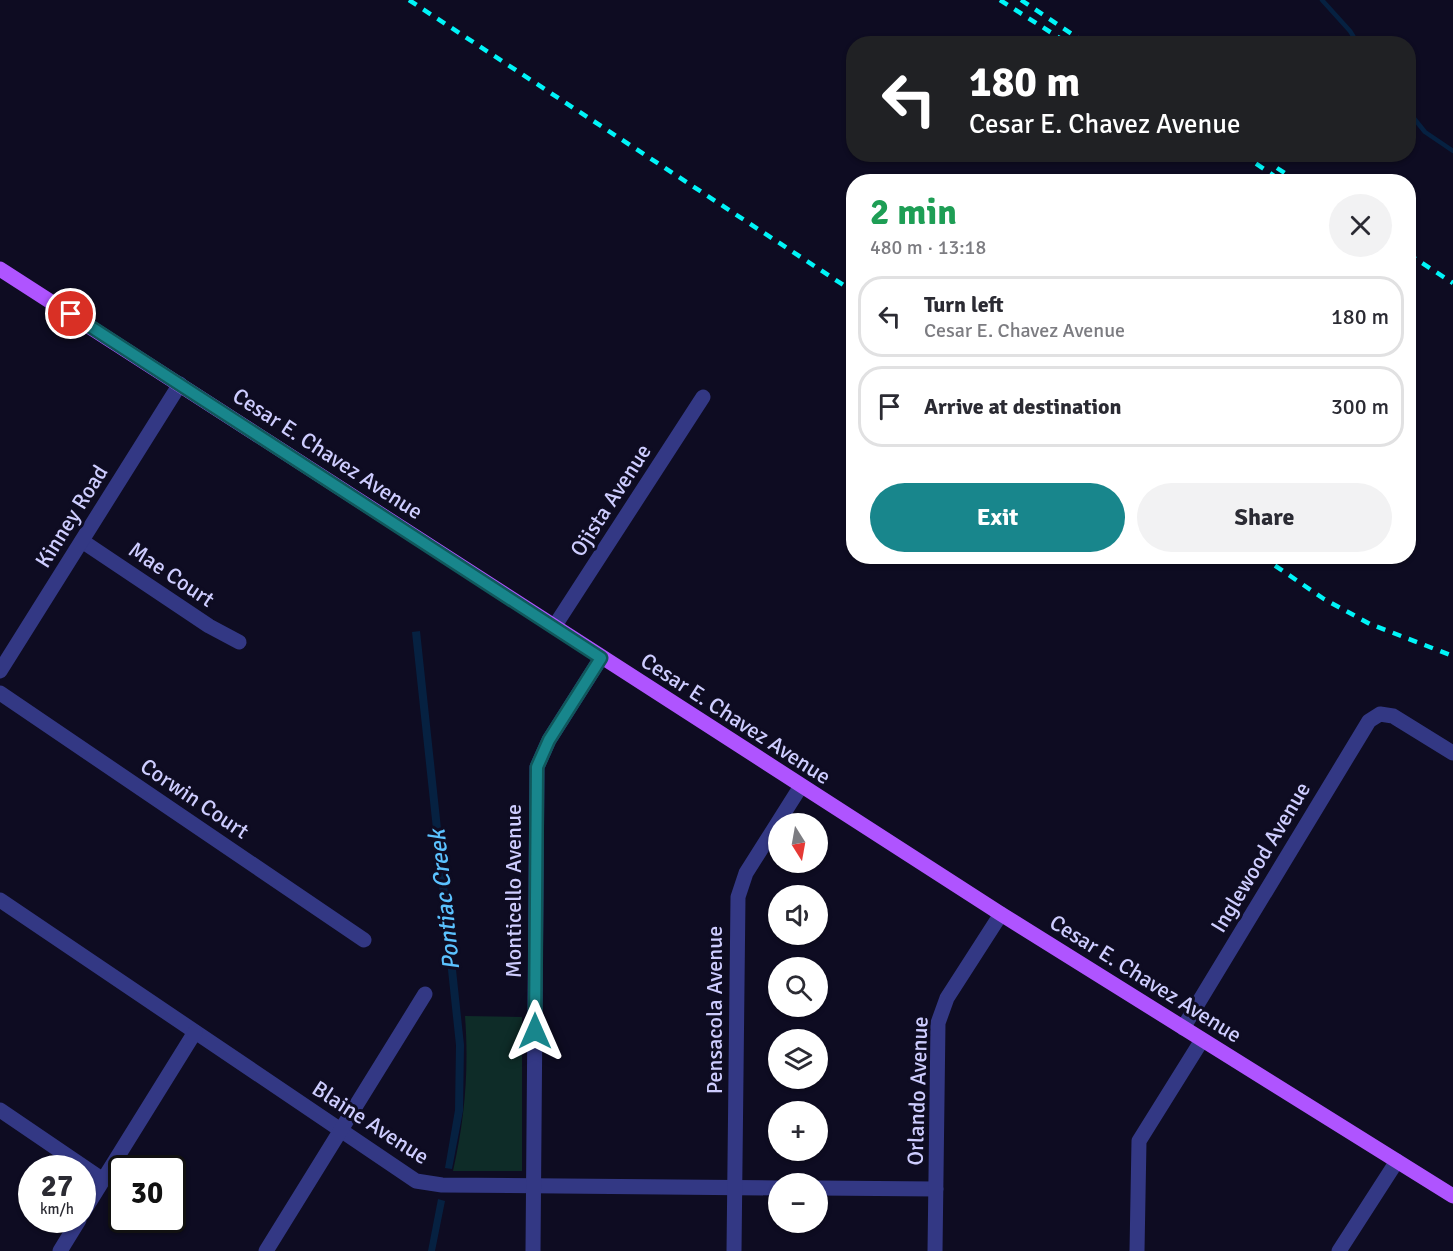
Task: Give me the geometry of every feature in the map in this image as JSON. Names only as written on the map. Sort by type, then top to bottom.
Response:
[{"type":"main road","name":"Cesar E. Chavez Avenue","points":[[0,269],[1001,914],[1453,1196]]},
{"type":"street","name":"Kinney Road","points":[[2,664],[180,384]]},
{"type":"street","name":"Ojista Avenue","points":[[554,627],[703,397]]},
{"type":"street","name":"Mae Court","points":[[82,541],[209,626],[239,642]]},
{"type":"street","name":"Monticello Avenue","points":[[533,1251],[537,771],[549,740],[601,658]]},
{"type":"street","name":"Corwin Court","points":[[0,693],[364,940]]},
{"type":"street","name":"Inglewood Avenue","points":[[1183,1028],[1369,721],[1380,714],[1393,716],[1453,753]]},
{"type":"street","name":"Pensacola Avenue","points":[[734,1251],[738,897],[746,873],[801,786]]},
{"type":"street","name":"Blaine Avenue","points":[[0,900],[411,1178],[426,1184],[768,1188]]},
{"type":"street","name":"Orlando Avenue","points":[[935,1251],[938,1023],[947,998],[1001,914]]},
{"type":"street","points":[[266,1251],[425,994]]},
{"type":"street","points":[[96,1191],[195,1032]]},
{"type":"street","points":[[1137,1251],[1139,1141],[1202,1040]]},
{"type":"street","points":[[0,1110],[103,1180]]},
{"type":"street","points":[[1339,1251],[1396,1161]]},
{"type":"street","points":[[828,1188],[936,1189]]},
{"type":"street","points":[[60,1251],[71,1233]]},
{"type":"green space","points":[[465,1016],[522,1017],[522,1171],[453,1171],[465,1094]]},
{"type":"water","name":"Pontiac Creek","points":[[420,631],[464,1045],[463,1111],[452,1169],[445,1168],[455,1110],[456,1045],[412,632]]},
{"type":"water","points":[[438,1199],[445,1201],[435,1251],[428,1251]]},
{"type":"waterway","points":[[1322,0],[1353,36]]},
{"type":"waterway","points":[[1416,121],[1425,132],[1453,151]]},
{"type":"railway","points":[[409,0],[846,287]]},
{"type":"railway","points":[[1000,0],[1056,36]]},
{"type":"railway","points":[[1021,0],[1075,36]]},
{"type":"railway","points":[[1254,162],[1271,174]]},
{"type":"railway","points":[[1277,168],[1286,174]]},
{"type":"railway","points":[[1416,259],[1453,283]]},
{"type":"railway","points":[[1273,564],[1324,599],[1370,624],[1453,656]]},
{"type":"route","points":[[71,314],[601,658],[549,740],[537,767],[535,1031]]}]
